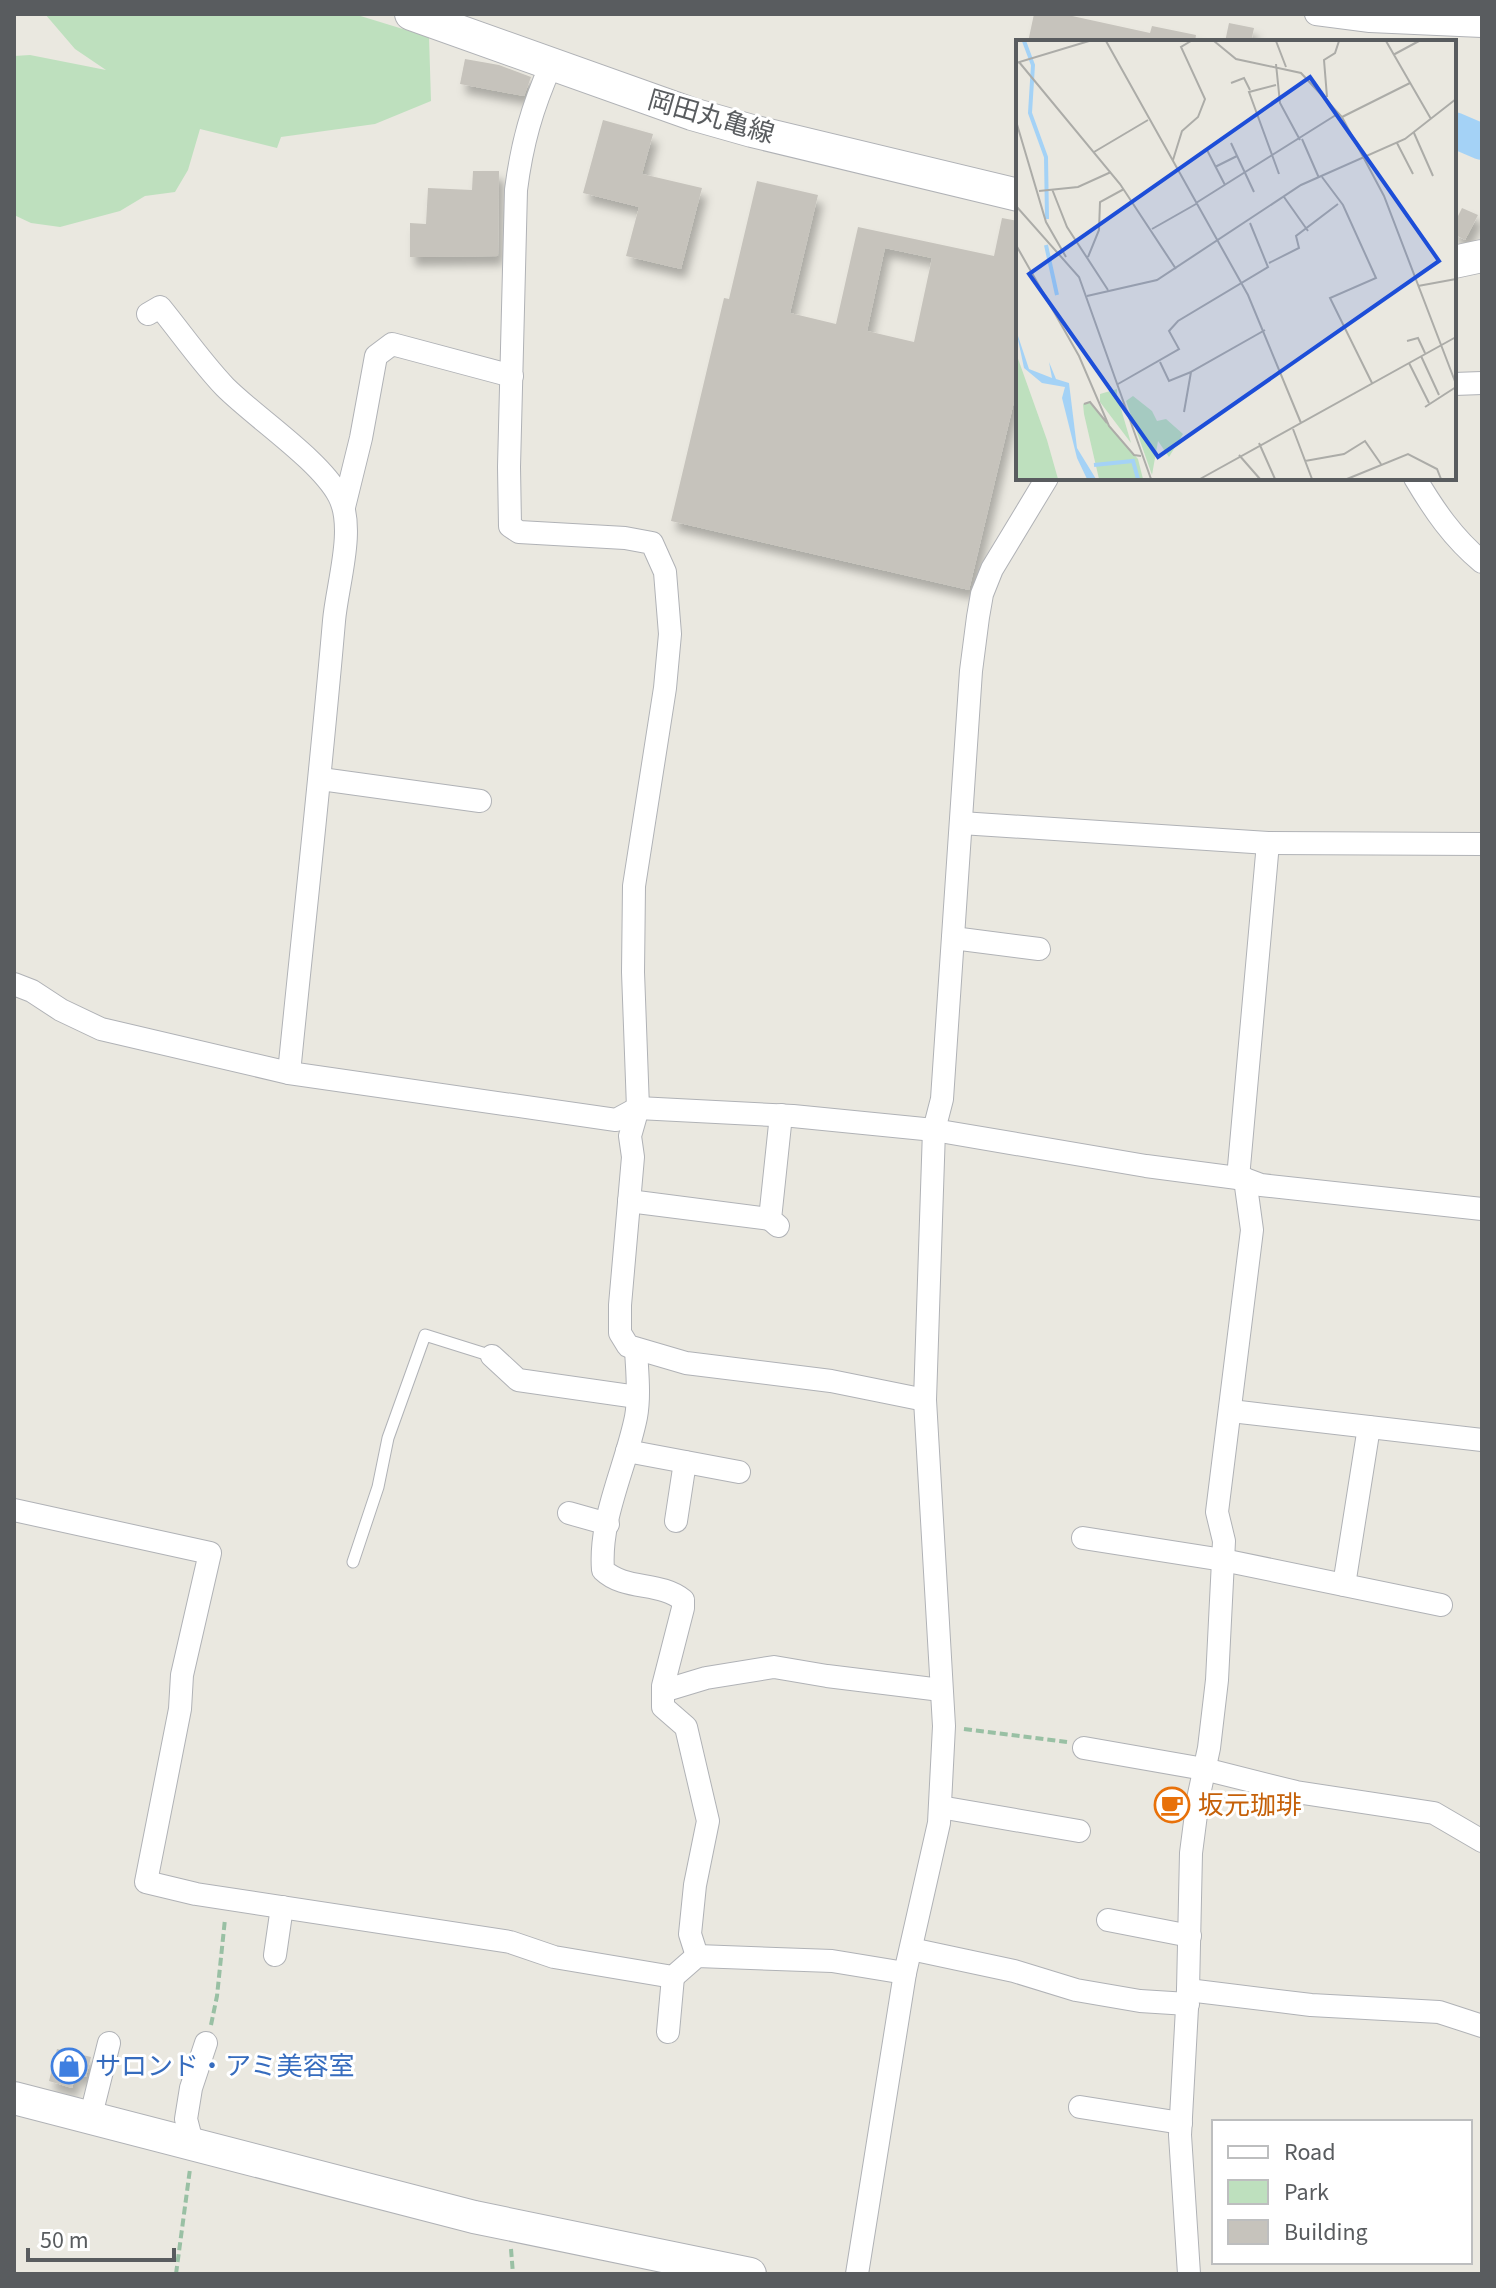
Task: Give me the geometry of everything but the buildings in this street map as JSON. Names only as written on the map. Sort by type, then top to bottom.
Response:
[{"type":"street","name":"岡田丸亀線","points":[[411,14],[692,114],[1016,195]]},
{"type":"street","points":[[1316,14],[1370,21],[1482,26]]},
{"type":"street","points":[[551,65],[533,107],[522,147],[516,190],[510,526],[519,532],[625,538],[652,543],[665,572],[670,634],[665,688],[634,886],[633,972],[638,1108],[630,1136],[633,1157],[620,1333],[628,1346],[686,1363],[831,1381],[925,1400]]},
{"type":"street","points":[[1456,263],[1482,256]]},
{"type":"street","points":[[1456,265],[1482,274]]},
{"type":"street","points":[[148,314],[160,307],[224,386],[316,468],[338,493],[344,507]]},
{"type":"street","points":[[289,1073],[321,779],[335,615],[346,537],[344,507],[376,356],[392,344],[512,376]]},
{"type":"street","points":[[1456,384],[1482,383]]},
{"type":"street","points":[[857,2274],[905,1973],[939,1823],[944,1726],[925,1400],[934,1130],[942,1099],[971,671],[982,594],[992,569],[1046,480]]},
{"type":"street","points":[[1416,480],[1437,516],[1482,562]]},
{"type":"street","points":[[321,779],[480,801]]},
{"type":"street","points":[[961,823],[1268,843],[1482,844]]},
{"type":"street","points":[[1189,2274],[1181,2123],[1191,1853],[1217,1680],[1224,1541],[1217,1512],[1252,1230],[1242,1179],[1268,843]]},
{"type":"street","points":[[953,938],[1039,949]]},
{"type":"street","points":[[14,984],[101,1029],[289,1073],[616,1120],[638,1108],[781,1115],[934,1130],[1131,1164],[1242,1179],[1261,1185],[1482,1209]]},
{"type":"street","points":[[629,1201],[774,1223],[781,1115]]},
{"type":"street","points":[[636,1349],[636,1416],[608,1524],[603,1570],[610,1577],[673,1592],[683,1600],[663,1691],[663,1707],[686,1727],[708,1821],[695,1885],[690,1934],[697,1956]]},
{"type":"street","points":[[492,1356],[518,1380],[637,1397]]},
{"type":"street","points":[[1231,1411],[1482,1440]]},
{"type":"street","points":[[1344,1585],[1369,1427]]},
{"type":"street","points":[[627,1451],[739,1472]]},
{"type":"street","points":[[676,1521],[685,1462]]},
{"type":"street","points":[[14,1510],[210,1553],[182,1675],[180,1709],[146,1882],[227,1898],[510,1942],[554,1957],[673,1977]]},
{"type":"street","points":[[569,1513],[608,1524]]},
{"type":"street","points":[[1083,1538],[1223,1560],[1441,1605]]},
{"type":"street","points":[[663,1691],[706,1678],[774,1667],[941,1690]]},
{"type":"street","points":[[1084,1748],[1204,1769],[1296,1792],[1434,1813],[1482,1841]]},
{"type":"street","points":[[940,1807],[1079,1831]]},
{"type":"street","points":[[275,1955],[282,1907]]},
{"type":"street","points":[[1108,1920],[1190,1936]]},
{"type":"street","points":[[911,1949],[1014,1971],[1076,1990],[1140,2001],[1188,1997],[1439,2012],[1482,2026]]},
{"type":"street","points":[[668,2032],[673,1977],[697,1956],[832,1961],[905,1973]]},
{"type":"street","points":[[90,2119],[109,2043]]},
{"type":"street","points":[[193,2146],[186,2119],[191,2088],[206,2043]]},
{"type":"street","points":[[14,2098],[474,2217],[750,2274]]},
{"type":"street","points":[[1080,2107],[1181,2123]]},
{"type":"lane","points":[[353,1562],[378,1487],[388,1438],[425,1335],[492,1356]]},
{"type":"path","points":[[944,1726],[1074,1743],[1084,1748]]},
{"type":"path","points":[[206,2043],[217,1996],[227,1898]]},
{"type":"path","points":[[176,2274],[193,2146]]},
{"type":"green space","points":[[45,14],[354,14],[429,37],[431,101],[375,124],[281,137],[277,148],[200,129],[188,170],[175,192],[145,196],[120,211],[60,227],[31,223],[14,215],[14,56],[30,55],[106,70],[75,49]]},
{"type":"waterway","points":[[1456,131],[1482,142]]},
{"type":"place","name":"坂元珈琲","points":[[1172,1805]]},
{"type":"place","name":"サロンド・アミ美容室","points":[[69,2066]]}]
